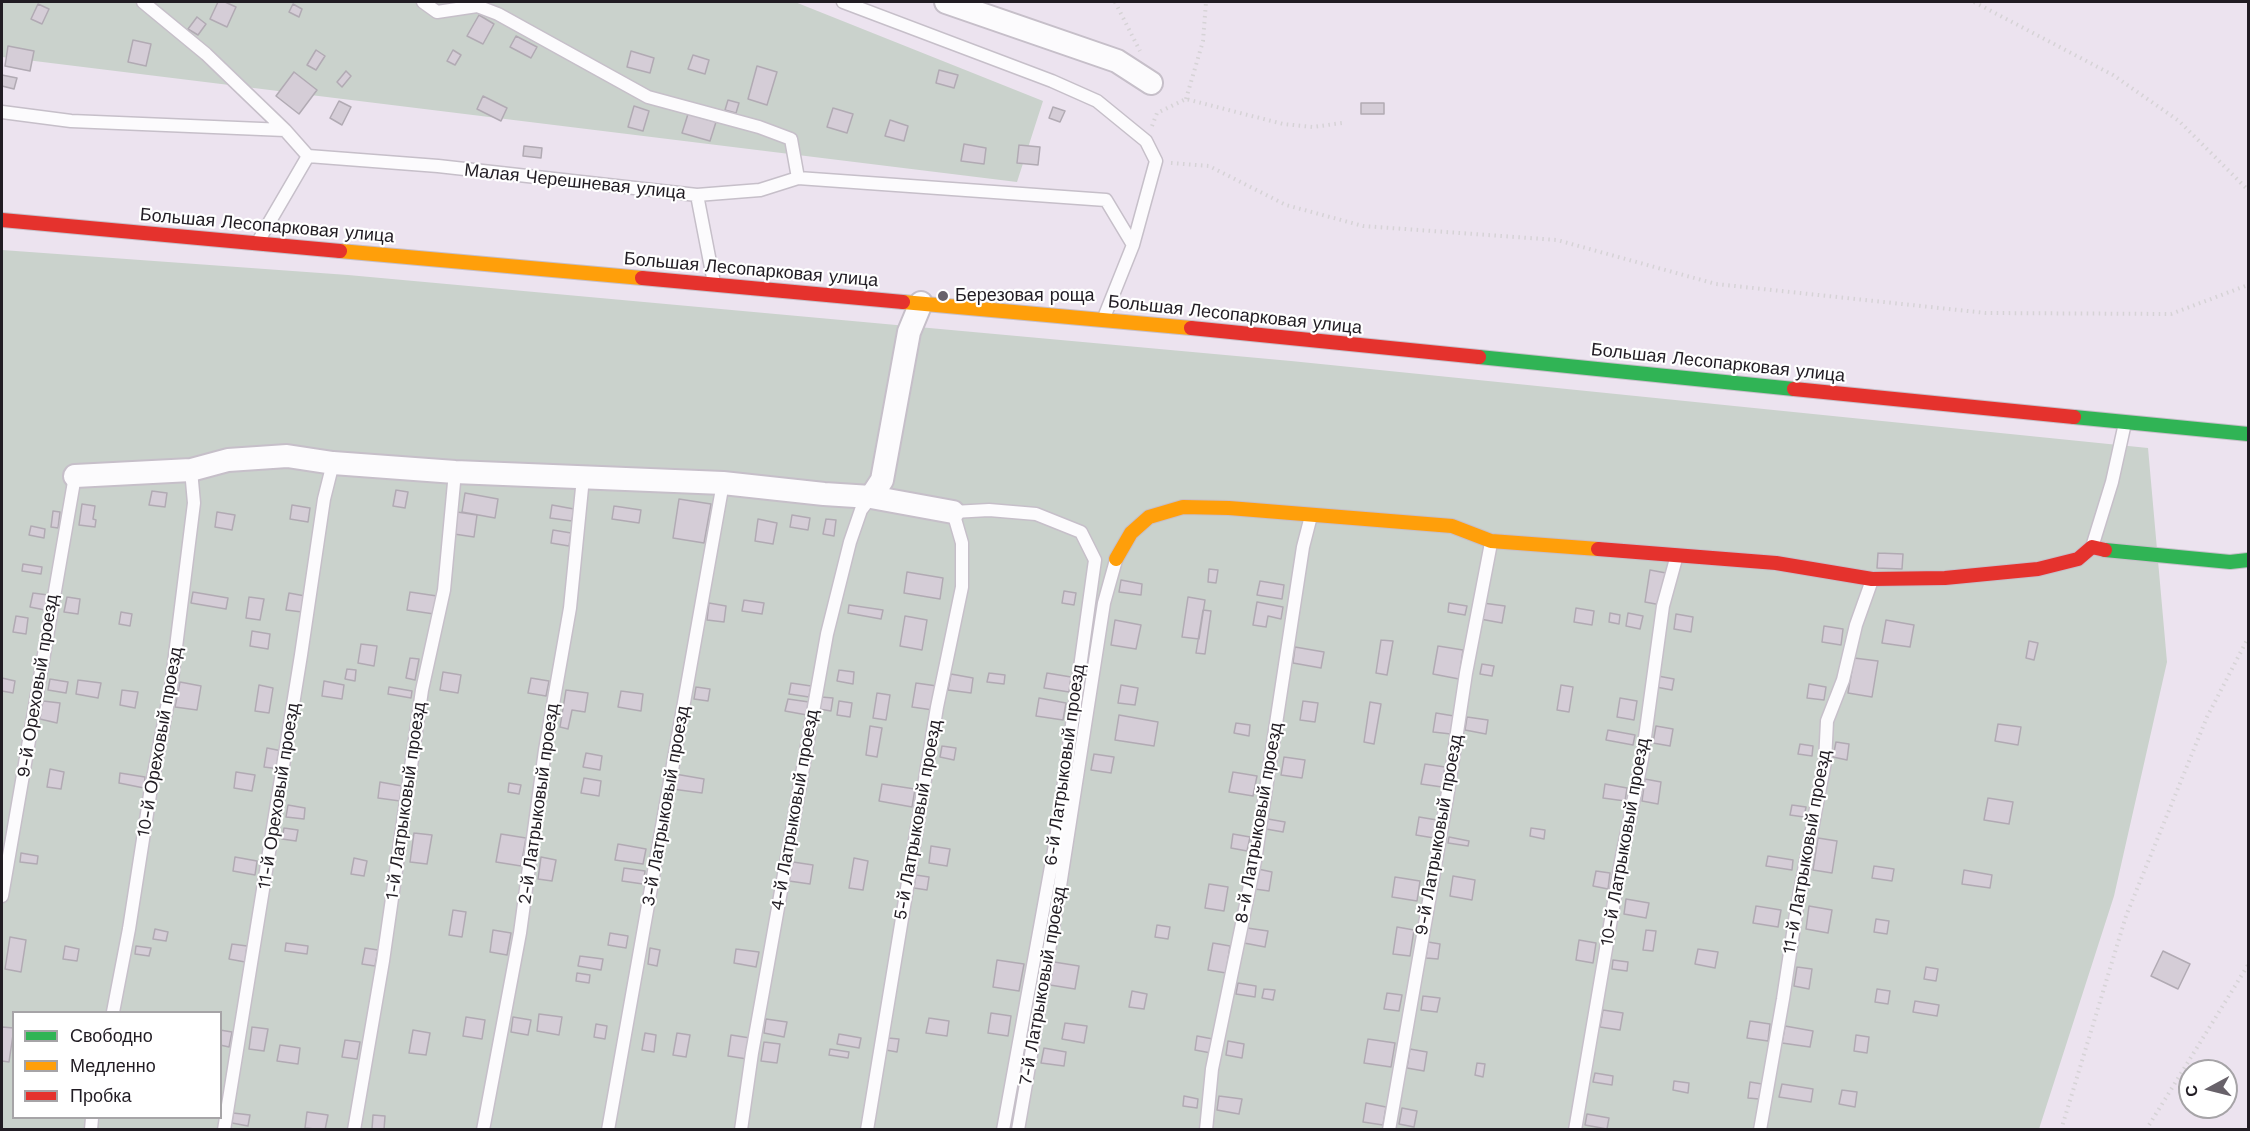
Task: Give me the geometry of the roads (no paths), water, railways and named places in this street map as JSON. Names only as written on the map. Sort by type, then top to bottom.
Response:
[{"type":"main road","name":"Большая Лесопарковая улица","points":[[2,220],[1103,320],[2248,434]]},
{"type":"main road","points":[[1116,559],[1131,533],[1149,517],[1183,507],[1229,508],[1311,516],[1395,520],[1452,526],[1491,541],[1776,563],[1872,579],[1945,578],[2038,569],[2078,559],[2092,547],[2112,552],[2230,562],[2248,560]]},
{"type":"street","points":[[946,2],[1117,61],[1151,83]]},
{"type":"street","points":[[871,497],[882,480],[909,332],[921,303]]},
{"type":"street","points":[[75,476],[191,470],[228,460],[287,456],[333,463],[455,472],[723,483],[871,497],[953,512]]},
{"type":"lane","points":[[143,2],[206,54],[285,130],[308,156],[258,243]]},
{"type":"lane","points":[[423,2],[436,12],[477,6],[498,14],[648,97],[759,127],[791,139],[798,178]]},
{"type":"lane","points":[[843,2],[1097,100],[1146,141],[1156,161],[1134,245],[1103,320]]},
{"type":"lane","points":[[2,112],[71,121],[285,130]]},
{"type":"lane","name":"Малая Черешневая улица","points":[[308,156],[438,166],[697,195],[760,190],[798,178],[1106,200],[1134,245]]},
{"type":"lane","points":[[697,195],[714,284]]},
{"type":"lane","points":[[2092,547],[2112,482],[2125,421]]},
{"type":"lane","name":"11-й Ореховый проезд","points":[[224,1130],[324,499],[333,463]]},
{"type":"lane","name":"10-й Ореховый проезд","points":[[113,1011],[129,929],[151,788],[171,687],[194,503],[191,470]]},
{"type":"lane","name":"1-й Латрыковый проезд","points":[[354,1130],[383,961],[422,690],[444,590],[455,472]]},
{"type":"lane","name":"9-й Ореховый проезд","points":[[2,896],[75,476]]},
{"type":"lane","name":"2-й Латрыковый проезд","points":[[483,1130],[520,933],[545,750],[570,608],[583,478]]},
{"type":"lane","name":"3-й Латрыковый проезд","points":[[608,1130],[723,483]]},
{"type":"lane","name":"4-й Латрыковый проезд","points":[[741,1130],[752,1053],[827,634],[850,542],[861,510],[871,497]]},
{"type":"lane","name":"6-й Латрыковый проезд","points":[[953,512],[989,510],[1036,514],[1081,532],[1095,560],[1056,839],[1003,1130]]},
{"type":"lane","name":"5-й Латрыковый проезд","points":[[867,1130],[937,707],[962,587],[962,543],[953,512]]},
{"type":"lane","name":"8-й Латрыковый проезд","points":[[1206,1130],[1212,1069],[1255,861],[1303,547],[1311,516]]},
{"type":"lane","name":"9-й Латрыковый проезд","points":[[1389,1130],[1448,792],[1466,673],[1491,541]]},
{"type":"lane","name":"10-й Латрыковый проезд","points":[[1575,1130],[1621,861],[1642,759],[1663,606],[1677,555]]},
{"type":"lane","name":"7-й Латрыковый проезд","points":[[1018,1130],[1058,899],[1104,603],[1116,559]]},
{"type":"lane","name":"11-й Латрыковый проезд","points":[[1760,1130],[1797,907],[1825,762],[1827,721],[1843,680],[1856,625],[1872,579]]},
{"type":"place","name":"Березовая роща","points":[[943,296]]}]
